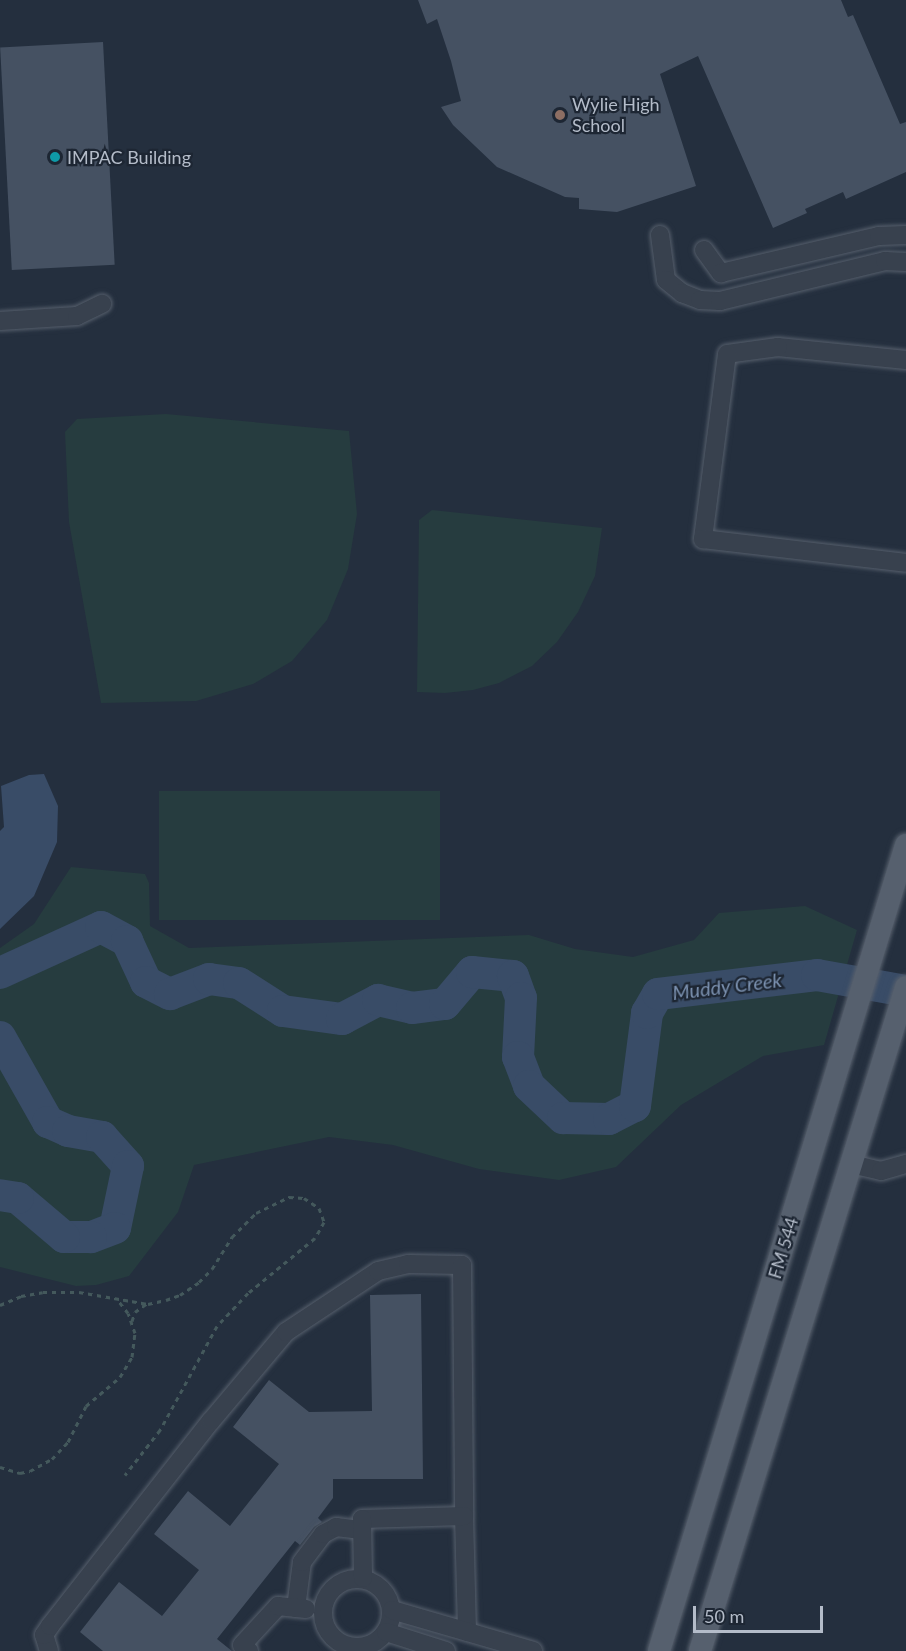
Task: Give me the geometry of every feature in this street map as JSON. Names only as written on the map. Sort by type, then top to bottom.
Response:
[{"type":"main road","name":"FM 544","points":[[659,1651],[906,845]]},
{"type":"main road","points":[[700,1651],[906,987]]},
{"type":"lane","points":[[660,235],[666,280],[682,293],[700,300],[720,301],[885,261],[906,262]]},
{"type":"lane","points":[[704,250],[721,273],[879,236],[906,235]]},
{"type":"lane","points":[[0,321],[77,316],[102,304]]},
{"type":"lane","points":[[906,360],[778,347],[727,354],[703,539],[906,563]]},
{"type":"lane","points":[[850,1164],[881,1171],[906,1164]]},
{"type":"lane","points":[[50,1651],[44,1635],[50,1626],[269,1350],[286,1332],[352,1287],[378,1271],[393,1266],[462,1265],[467,1632]]},
{"type":"lane","points":[[363,1578],[362,1519],[464,1516]]},
{"type":"lane","points":[[296,1608],[303,1562],[323,1534],[336,1527],[362,1530]]},
{"type":"lane","points":[[351,1578],[363,1578],[383,1589],[392,1610],[386,1632],[369,1646],[346,1646],[329,1633],[323,1611],[331,1590],[351,1578]]},
{"type":"lane","points":[[249,1651],[242,1645],[278,1606],[323,1611]]},
{"type":"lane","points":[[392,1610],[533,1651]]},
{"type":"lane","points":[[386,1632],[437,1650],[441,1624]]},
{"type":"path","points":[[0,1305],[21,1296],[43,1292],[80,1292],[147,1303],[180,1295],[199,1282],[241,1227],[256,1213],[289,1197],[304,1197],[312,1201],[323,1216],[322,1229],[306,1248],[248,1293],[217,1326],[160,1430],[125,1475]]},
{"type":"path","points":[[0,1467],[20,1473],[30,1471],[52,1459],[61,1450],[86,1406],[120,1377],[132,1357],[135,1345],[132,1323],[123,1305],[116,1298]]},
{"type":"path","points":[[132,1323],[135,1312],[147,1303]]},
{"type":"green space","points":[[166,414],[349,431],[357,514],[348,569],[327,620],[292,661],[253,684],[196,701],[101,703],[69,522],[65,432],[77,419]]},
{"type":"green space","points":[[432,510],[602,528],[595,576],[578,612],[557,642],[532,666],[499,683],[473,690],[445,693],[417,692],[419,520]]},
{"type":"green space","points":[[159,791],[440,791],[440,920],[159,920]]},
{"type":"green space","points":[[71,867],[145,874],[149,883],[150,926],[189,948],[529,935],[575,949],[633,957],[694,940],[719,913],[805,906],[857,930],[824,1045],[763,1056],[681,1105],[616,1167],[559,1180],[479,1169],[393,1145],[329,1137],[194,1165],[178,1212],[129,1276],[96,1285],[76,1286],[0,1267],[0,948],[34,924]]},
{"type":"water","points":[[44,774],[58,806],[57,842],[34,896],[0,929],[0,831],[4,827],[1,786],[29,775]]},
{"type":"building","name":"Wylie High School","points":[[418,0],[841,0],[848,17],[853,15],[900,124],[906,122],[906,172],[846,199],[843,192],[805,209],[807,213],[773,228],[698,56],[660,74],[696,186],[617,212],[579,209],[579,198],[565,197],[497,167],[453,125],[441,107],[461,101],[451,61],[437,19],[427,24]]},
{"type":"building","name":"IMPAC Building","points":[[103,42],[115,265],[12,270],[0,47]]},
{"type":"building","points":[[421,1294],[423,1479],[333,1479],[333,1498],[318,1518],[322,1522],[314,1527],[300,1545],[295,1541],[217,1639],[232,1651],[103,1651],[80,1632],[119,1582],[162,1616],[199,1570],[154,1534],[188,1491],[230,1526],[279,1464],[233,1427],[269,1380],[309,1412],[372,1411],[370,1295]]},
{"type":"waterway","name":"Muddy Creek","points":[[0,973],[101,927],[127,941],[146,982],[170,994],[209,979],[239,983],[283,1011],[342,1019],[378,1000],[412,1008],[445,1004],[472,972],[513,976],[521,998],[518,1057],[529,1086],[563,1118],[609,1119],[635,1106],[647,1013],[658,994],[817,975],[906,991]]},
{"type":"waterway","name":"Muddy Creek","points":[[0,1037],[48,1122],[68,1131],[102,1137],[128,1166],[115,1228],[91,1237],[64,1237],[18,1198],[0,1195]]},
{"type":"place","name":"Wylie High School","points":[[560,115]]},
{"type":"place","name":"IMPAC Building","points":[[55,157]]}]
